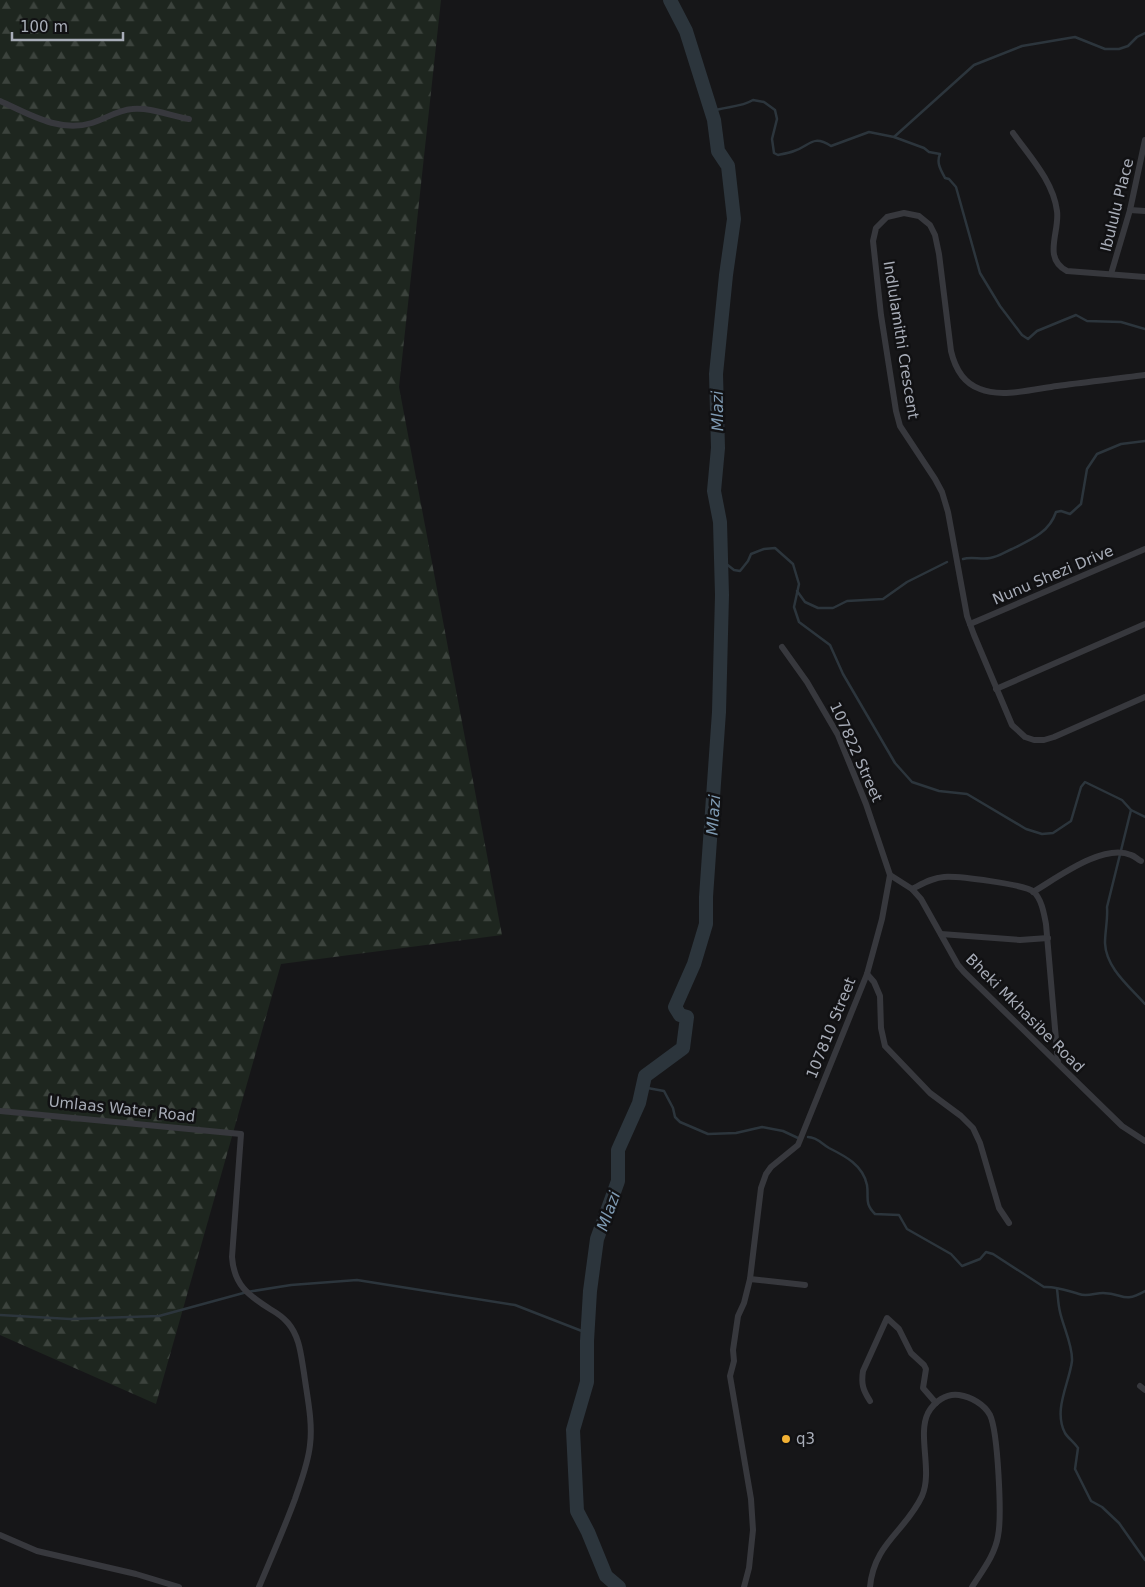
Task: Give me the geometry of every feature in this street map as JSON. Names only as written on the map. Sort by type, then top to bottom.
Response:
[{"type":"street","points":[[0,101],[48,122],[62,126],[78,126],[101,120],[119,112],[136,109],[190,119]]},
{"type":"street","points":[[1013,133],[1050,185],[1058,213],[1054,254],[1058,265],[1067,271],[1145,277]]},
{"type":"street","name":"Ibululu Place","points":[[1111,274],[1130,210],[1145,140]]},
{"type":"street","points":[[1130,210],[1145,211]]},
{"type":"street","name":"Indlulamithi Crescent","points":[[1145,375],[1002,392],[980,390],[967,382],[954,364],[939,254],[935,235],[930,225],[919,216],[904,213],[892,214],[879,223],[873,241],[881,315],[896,412],[905,435],[942,492],[948,512],[960,582],[970,624],[1012,725],[1025,737],[1034,740],[1054,737],[1145,697]]},
{"type":"street","name":"Nunu Shezi Drive","points":[[970,624],[1145,550]]},
{"type":"street","points":[[996,689],[1145,624]]},
{"type":"street","name":"107822 Street","points":[[782,647],[812,690],[838,735],[866,804],[890,875]]},
{"type":"street","points":[[1034,892],[1077,866],[1103,855],[1117,853],[1132,855],[1141,861]]},
{"type":"street","name":"Bheki Mkhasibe Road","points":[[890,875],[912,890],[921,899],[964,972],[1122,1126],[1145,1141]]},
{"type":"street","name":"107810 Street","points":[[750,1279],[761,1188],[766,1174],[776,1162],[798,1145],[867,974],[880,926],[890,875]]},
{"type":"street","points":[[912,890],[932,880],[952,877],[1019,886],[1034,892],[1042,907],[1048,938],[1058,1064]]},
{"type":"street","points":[[941,934],[1020,940],[1048,938]]},
{"type":"street","points":[[867,974],[874,982],[880,996],[881,1028],[885,1046],[930,1093],[961,1116],[973,1128],[980,1143],[1000,1208],[1004,1218],[1009,1223]]},
{"type":"street","name":"Umlaas Water Road","points":[[0,1111],[241,1134],[232,1257],[234,1273],[243,1289],[281,1316],[296,1336],[300,1346],[305,1379],[311,1436],[302,1480],[259,1587]]},
{"type":"street","points":[[744,1587],[749,1568],[753,1530],[751,1499],[730,1376],[734,1361],[733,1350],[738,1316],[744,1303],[750,1279],[805,1285]]},
{"type":"street","points":[[870,1401],[863,1389],[861,1380],[863,1371],[887,1318],[899,1330],[911,1353],[924,1365],[926,1369],[923,1388],[936,1403]]},
{"type":"street","points":[[870,1587],[872,1570],[876,1560],[917,1505],[924,1489],[926,1473],[925,1422],[927,1415],[942,1398],[954,1395],[967,1397],[984,1407],[989,1413],[994,1430],[998,1476],[998,1536],[988,1562],[972,1587]]},
{"type":"street","points":[[0,1535],[37,1552],[136,1574],[179,1587]]},
{"type":"green space","points":[[0,0],[441,0],[399,387],[502,935],[281,964],[156,1404],[0,1335]]},
{"type":"waterway","name":"Mlazi","points":[[619,1587],[606,1576],[577,1511],[573,1430],[587,1382],[590,1291],[597,1239],[618,1181],[618,1150],[639,1103],[645,1076],[683,1048],[687,1017],[680,1015],[675,1007],[694,964],[706,924],[706,897],[719,712],[722,595],[720,522],[714,491],[718,448],[716,374],[734,219],[728,166],[718,151],[714,120],[686,31],[670,0]]},
{"type":"waterway","points":[[894,137],[974,65],[1022,46],[1075,37],[1105,49],[1119,49],[1128,46],[1137,37],[1145,33]]},
{"type":"waterway","points":[[710,112],[748,103],[753,100],[764,102],[775,110],[777,119],[772,139],[774,153],[778,155],[794,151],[811,142],[819,141],[831,146],[869,132],[894,137],[924,148],[929,152],[940,154],[939,163],[942,172],[945,178],[949,179],[956,187],[980,273],[1000,306],[1022,335],[1028,339],[1037,331],[1076,315],[1087,321],[1121,322],[1145,329]]},
{"type":"waterway","points":[[963,559],[996,557],[1038,535],[1049,525],[1056,512],[1061,511],[1070,514],[1081,504],[1087,469],[1097,454],[1121,444],[1145,441]]},
{"type":"waterway","points":[[720,559],[734,570],[740,571],[751,554],[764,549],[775,548],[793,564],[799,584],[794,607],[799,622],[830,645],[843,674],[895,763],[912,782],[939,791],[967,794],[1026,829],[1042,834],[1053,833],[1071,821],[1081,787],[1085,782],[1122,800],[1131,810],[1107,907],[1106,952],[1109,961],[1119,976],[1145,1004]]},
{"type":"waterway","points":[[797,591],[805,602],[818,608],[833,608],[847,601],[883,599],[907,582],[947,562]]},
{"type":"waterway","points":[[1131,810],[1145,817]]},
{"type":"waterway","points":[[642,1087],[664,1091],[673,1108],[675,1117],[680,1122],[708,1134],[736,1133],[762,1127],[783,1131],[798,1138]]},
{"type":"waterway","points":[[808,1137],[817,1139],[847,1158],[862,1172],[867,1185],[868,1203],[875,1214],[899,1215],[907,1229],[951,1254],[962,1266],[980,1259],[986,1252],[993,1254],[1044,1287],[1057,1288],[1082,1295],[1110,1293],[1123,1297],[1132,1297],[1145,1291]]},
{"type":"waterway","points":[[0,1315],[70,1319],[159,1316],[247,1292],[291,1285],[357,1280],[515,1305],[587,1333]]},
{"type":"waterway","points":[[1057,1289],[1060,1312],[1072,1355],[1061,1406],[1061,1415],[1065,1433],[1078,1448],[1075,1469],[1091,1501],[1102,1507],[1119,1523],[1145,1560]]},
{"type":"place","name":"q3","points":[[786,1439]]}]
